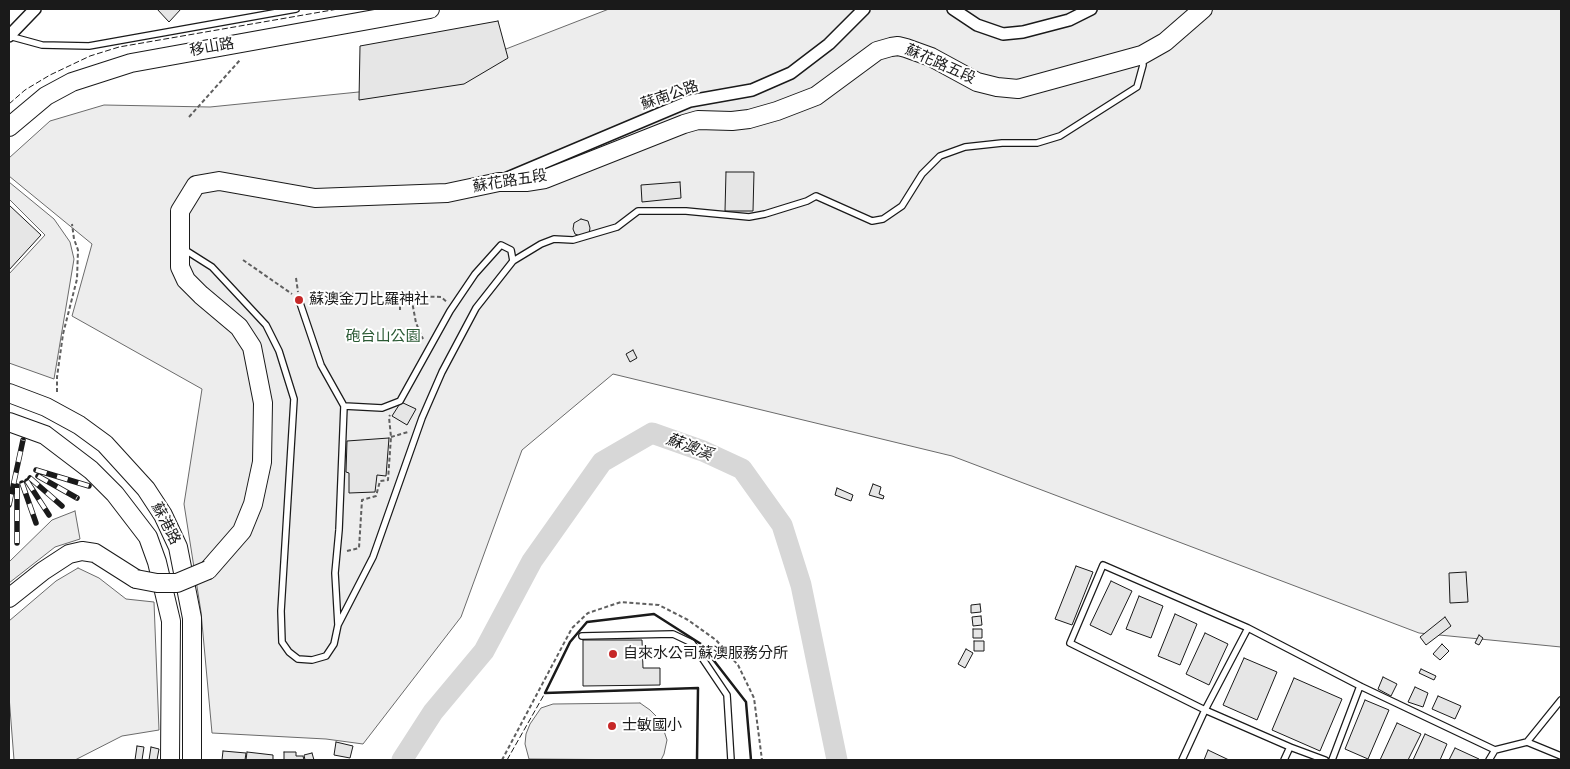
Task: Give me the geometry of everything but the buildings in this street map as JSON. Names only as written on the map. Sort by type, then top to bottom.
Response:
[{"type":"main road","name":"移山路","points":[[9,127],[46,96],[72,82],[131,63],[430,9]]},
{"type":"main road","name":"蘇花路五段","points":[[9,598],[69,554],[82,551],[95,553],[136,579],[157,583],[177,583],[208,570],[242,531],[253,504],[262,462],[263,402],[252,347],[239,327],[186,280],[180,266],[180,210],[196,185],[219,181],[315,198],[447,194],[498,182],[526,182],[545,179],[698,120],[732,121],[777,112],[816,96],[877,51],[891,47],[906,48],[931,57],[977,82],[997,87],[1018,89],[1142,55],[1165,42],[1203,9]]},
{"type":"main road","name":"蘇港路","points":[[9,392],[46,407],[79,425],[105,444],[146,489],[163,516],[178,547],[192,618],[192,760]]},
{"type":"main road","name":"蘇港路","points":[[9,422],[45,435],[91,470],[115,494],[148,537],[158,562],[171,622],[170,760]]},
{"type":"street","points":[[9,36],[35,9]]},
{"type":"street","name":"蘇南公路","points":[[498,182],[690,101],[752,90],[791,73],[829,44],[864,9]]},
{"type":"street","points":[[953,9],[977,25],[1003,34],[1023,32],[1069,20],[1090,9]]},
{"type":"lane","points":[[9,36],[42,45],[89,46],[296,9]]},
{"type":"lane","points":[[338,625],[373,557],[418,430],[442,372],[476,308],[513,261],[541,244],[554,240],[573,240],[617,227],[638,211],[686,211],[749,217],[765,214],[816,196],[872,222],[883,219],[902,206],[922,174],[940,156],[965,147],[1002,143],[1037,143],[1060,136],[1137,87],[1143,65],[1142,55]]},
{"type":"lane","points":[[344,406],[382,408],[400,401],[453,306],[475,274],[502,245],[511,250],[513,261]]},
{"type":"lane","points":[[180,247],[212,267],[266,325],[278,351],[294,399],[281,611],[282,642],[289,652],[298,659],[312,660],[326,656],[334,644],[338,625],[335,573],[339,530],[344,406],[320,365],[300,300]]},
{"type":"lane","points":[[1325,760],[1205,710],[1070,643],[1103,565],[1248,628],[1360,686],[1495,750],[1527,742],[1561,756]]},
{"type":"lane","points":[[1182,760],[1205,710],[1248,628]]},
{"type":"lane","points":[[582,636],[673,634],[692,644],[727,695],[731,760]]},
{"type":"lane","points":[[1332,760],[1360,686]]},
{"type":"lane","points":[[1527,742],[1561,700]]},
{"type":"lane","points":[[1284,760],[1290,747]]},
{"type":"lane","points":[[1489,760],[1495,750]]},
{"type":"path","points":[[189,117],[240,60]]},
{"type":"path","points":[[57,392],[57,376],[63,334],[77,279],[78,250],[72,224]]},
{"type":"path","points":[[243,260],[311,306],[315,292],[441,297],[453,306]]},
{"type":"path","points":[[296,278],[300,300]]},
{"type":"path","points":[[400,296],[400,310]]},
{"type":"path","points":[[411,296],[416,323],[428,351]]},
{"type":"path","points":[[347,551],[359,548],[362,500],[376,496],[380,481],[388,480],[391,437],[388,417],[396,403]]},
{"type":"path","points":[[391,437],[418,430]]},
{"type":"path","points":[[502,760],[572,628],[588,612],[621,602],[659,605],[688,620],[716,640],[738,665],[754,698],[762,760]]},
{"type":"shaded area","points":[[609,9],[1561,9],[1561,647],[1419,633],[952,456],[613,374],[522,450],[461,617],[363,744],[326,739],[212,733],[201,612],[184,504],[202,389],[72,316],[92,244],[9,176],[9,158],[50,121],[104,105],[210,107],[408,87]]},
{"type":"shaded area","points":[[9,182],[54,219],[70,242],[74,259],[54,379],[9,363],[9,274],[45,235],[9,199]]},
{"type":"shaded area","points":[[75,511],[80,539],[55,547],[9,583],[9,562],[52,520]]},
{"type":"shaded area","points":[[78,568],[99,578],[126,599],[154,602],[159,730],[122,736],[75,760],[14,760],[9,696],[9,621],[56,581]]},
{"type":"shaded area","name":"士敏國小","points":[[640,703],[657,717],[663,728],[667,740],[661,760],[529,759],[525,744],[526,734],[530,724],[541,708],[553,704]]},
{"type":"waterway","name":"蘇澳溪","points":[[402,760],[433,712],[484,651],[532,561],[602,462],[652,433],[703,451],[742,469],[782,525],[801,585],[837,760]]},
{"type":"railway","points":[[9,505],[23,440]]},
{"type":"railway","points":[[36,470],[89,486]]},
{"type":"railway","points":[[38,476],[77,498]]},
{"type":"railway","points":[[30,478],[62,506]]},
{"type":"railway","points":[[27,481],[49,515]]},
{"type":"railway","points":[[22,483],[36,523]]},
{"type":"railway","points":[[17,486],[17,543]]},
{"type":"fence","points":[[9,104],[25,90],[50,75],[90,56],[119,47],[338,9]]},
{"type":"fence","points":[[507,760],[545,693],[698,688],[697,760]]},
{"type":"wall","points":[[697,760],[698,688],[545,693],[570,642],[587,622],[654,614],[701,644],[746,702],[751,760]]},
{"type":"place","name":"蘇澳金刀比羅神社","points":[[299,300]]},
{"type":"place","name":"自來水公司蘇澳服務分所","points":[[613,654]]},
{"type":"place","name":"士敏國小","points":[[612,726]]},
{"type":"park label","name":"砲台山公園","points":[[383,337]]}]
